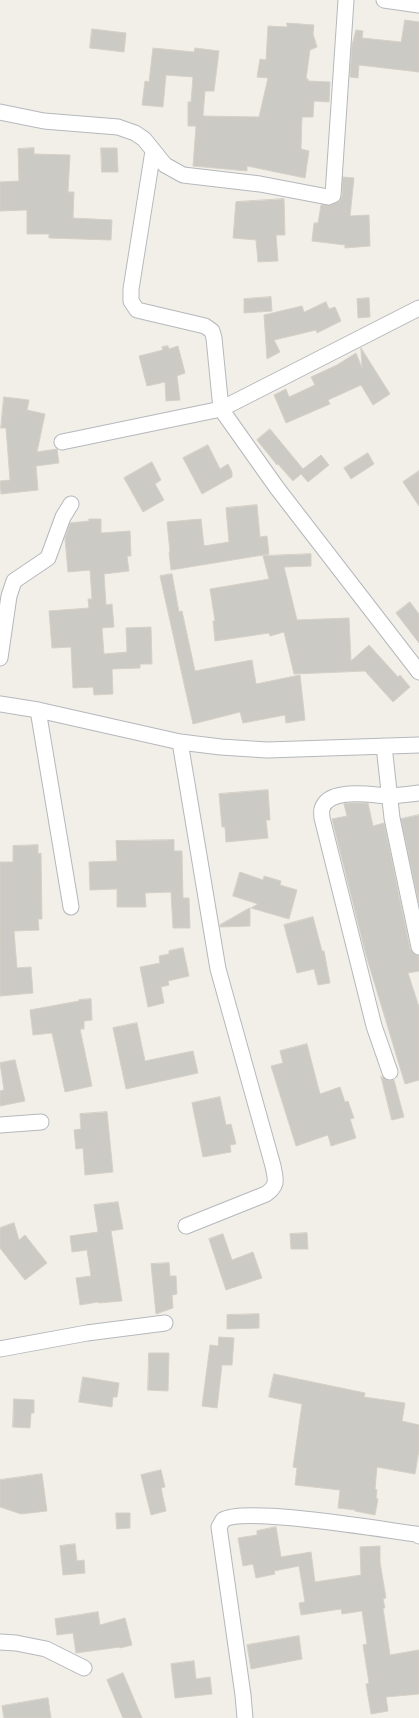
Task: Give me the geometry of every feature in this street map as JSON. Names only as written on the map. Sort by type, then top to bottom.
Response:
[{"type":"street","points":[[0,112],[44,121],[118,127],[135,132],[144,139],[165,165],[183,175],[260,184],[328,197],[332,196],[334,195],[346,0]]},
{"type":"street","points":[[384,0],[419,5]]},
{"type":"street","points":[[153,151],[131,289],[131,301],[137,310],[205,326],[212,331],[221,408],[277,488],[419,672]]},
{"type":"street","points":[[62,442],[221,408],[419,308]]},
{"type":"street","points":[[0,658],[9,596],[14,581],[48,558],[63,517],[71,504]]},
{"type":"street","points":[[0,704],[38,710],[180,742],[267,750],[337,749],[419,745]]},
{"type":"street","points":[[38,710],[71,907]]},
{"type":"street","points":[[180,742],[218,969],[273,1166],[276,1184],[273,1189],[266,1194],[186,1226]]},
{"type":"street","points":[[384,746],[392,818],[419,947]]},
{"type":"street","points":[[390,1072],[374,1026],[322,818],[322,809],[327,800],[339,795],[362,793],[389,796],[419,793]]},
{"type":"street","points":[[0,1126],[41,1122]]},
{"type":"street","points":[[0,1349],[87,1333],[165,1323]]},
{"type":"street","points":[[245,1718],[219,1527],[223,1520],[233,1516],[298,1518],[416,1534],[419,1536]]},
{"type":"street","points":[[0,1642],[16,1643],[46,1649],[84,1668]]},
{"type":"building","points":[[405,20],[419,22],[419,72],[359,65],[358,78],[350,77],[352,45],[356,30],[363,31],[362,38],[401,42]]},
{"type":"building","points":[[287,23],[314,25],[313,34],[317,47],[310,50],[306,79],[308,79],[308,81],[330,82],[329,102],[314,101],[313,117],[302,117],[301,149],[309,151],[305,178],[247,166],[247,171],[193,166],[196,126],[188,126],[188,102],[191,102],[193,77],[166,75],[163,107],[142,105],[145,81],[149,82],[153,48],[194,52],[195,48],[219,51],[214,91],[205,91],[203,116],[259,117],[268,78],[257,77],[260,59],[266,60],[268,26],[287,27]]},
{"type":"building","points":[[92,29],[126,33],[124,52],[90,48]]},
{"type":"building","points":[[34,148],[34,154],[70,155],[68,192],[74,192],[73,218],[112,220],[111,240],[49,238],[49,234],[27,234],[27,210],[0,211],[0,182],[19,181],[18,149]]},
{"type":"building","points":[[101,148],[117,148],[118,172],[102,172]]},
{"type":"building","points":[[343,177],[354,178],[350,216],[369,215],[370,246],[345,248],[345,245],[312,241],[314,223],[318,223],[321,205],[331,205],[340,201],[342,196]]},
{"type":"building","points":[[284,199],[285,235],[276,235],[278,261],[258,262],[256,240],[233,238],[236,202]]},
{"type":"building","points":[[271,297],[272,311],[244,313],[244,299]]},
{"type":"building","points":[[369,298],[370,317],[358,318],[357,299]]},
{"type":"building","points":[[326,302],[329,309],[335,307],[341,321],[317,333],[316,330],[274,340],[280,352],[267,359],[264,315],[302,306],[304,312]]},
{"type":"building","points":[[168,346],[169,349],[178,346],[185,373],[177,376],[180,400],[166,401],[165,382],[147,386],[139,356],[163,350],[162,347]]},
{"type":"building","points":[[361,348],[390,394],[373,405],[361,385],[328,400],[330,404],[286,423],[274,395],[286,389],[289,397],[315,385],[311,377],[337,365],[356,353],[362,368]]},
{"type":"building","points":[[4,397],[29,400],[27,410],[45,414],[37,452],[57,449],[59,463],[36,466],[38,490],[1,494],[0,481],[10,480],[6,428],[1,428]]},
{"type":"building","points":[[270,429],[303,469],[321,455],[329,465],[308,482],[301,474],[293,481],[278,464],[277,465],[257,440]]},
{"type":"building","points":[[208,445],[220,469],[228,464],[232,472],[232,477],[202,494],[183,458]]},
{"type":"building","points":[[368,453],[374,464],[351,479],[344,468]]},
{"type":"building","points":[[152,462],[161,480],[155,484],[164,500],[143,512],[124,478]]},
{"type":"building","points":[[419,471],[419,506],[403,482]]},
{"type":"building","points":[[257,505],[260,537],[267,536],[269,554],[171,570],[167,522],[201,519],[204,546],[229,542],[226,508]]},
{"type":"building","points":[[89,519],[101,519],[101,533],[130,531],[131,556],[127,556],[129,571],[104,574],[106,605],[112,604],[114,627],[102,628],[104,654],[127,652],[126,628],[151,627],[152,664],[140,664],[140,668],[112,669],[113,694],[94,695],[93,687],[73,688],[71,647],[52,648],[49,611],[89,608],[88,599],[92,599],[90,570],[68,572],[65,539],[70,523],[89,521]]},
{"type":"building","points":[[311,554],[311,566],[284,567],[297,620],[349,618],[351,661],[369,645],[398,677],[400,675],[410,687],[393,702],[365,671],[294,674],[284,632],[270,636],[269,633],[215,641],[213,621],[215,621],[210,589],[269,579],[263,556]]},
{"type":"building","points":[[172,574],[179,612],[182,611],[195,671],[252,660],[256,684],[300,675],[305,720],[286,723],[285,715],[243,723],[240,712],[193,724],[160,576]]},
{"type":"building","points":[[410,602],[419,614],[419,643],[396,613]]},
{"type":"building","points":[[268,790],[270,820],[266,820],[268,838],[226,842],[225,827],[222,827],[219,794]]},
{"type":"building","points":[[368,803],[373,826],[384,823],[410,949],[413,953],[419,956],[419,971],[408,973],[419,1007],[419,1080],[405,1084],[366,955],[332,819],[347,816],[344,804]]},
{"type":"building","points":[[419,815],[419,903],[401,819]]},
{"type":"building","points":[[174,840],[174,851],[182,851],[183,898],[189,898],[190,928],[173,928],[171,892],[145,893],[146,907],[117,907],[117,889],[90,890],[89,862],[117,861],[116,841]]},
{"type":"building","points":[[38,845],[38,854],[41,853],[42,919],[38,919],[39,930],[14,931],[17,968],[31,967],[33,993],[0,996],[0,862],[13,862],[13,846]]},
{"type":"building","points":[[240,872],[263,880],[264,876],[281,881],[280,885],[297,890],[289,919],[251,908],[258,904],[233,896]]},
{"type":"building","points":[[250,908],[250,926],[220,927],[220,925]]},
{"type":"building","points":[[313,917],[322,951],[324,951],[330,983],[318,985],[314,969],[297,973],[284,925]]},
{"type":"building","points":[[183,948],[189,976],[168,981],[169,985],[161,987],[164,1003],[148,1007],[140,967],[160,963],[159,956],[169,954],[169,951]]},
{"type":"building","points":[[91,999],[92,1020],[84,1021],[84,1029],[80,1029],[92,1086],[65,1092],[52,1033],[33,1035],[30,1010]]},
{"type":"building","points":[[137,1023],[145,1061],[193,1051],[198,1073],[126,1089],[113,1028]]},
{"type":"building","points":[[307,1044],[320,1094],[340,1087],[345,1102],[348,1101],[354,1118],[350,1119],[356,1138],[331,1146],[328,1135],[296,1146],[271,1066],[283,1063],[280,1051]]},
{"type":"building","points":[[15,1060],[25,1101],[0,1106],[0,1091],[4,1090],[0,1063]]},
{"type":"building","points":[[381,1076],[388,1081],[394,1080],[404,1117],[392,1120]]},
{"type":"building","points":[[220,1097],[226,1125],[231,1124],[236,1144],[230,1145],[231,1152],[203,1157],[192,1103]]},
{"type":"building","points":[[107,1112],[113,1172],[85,1175],[83,1148],[76,1149],[74,1130],[81,1129],[80,1114]]},
{"type":"building","points":[[118,1202],[123,1229],[111,1231],[122,1301],[98,1302],[80,1305],[76,1278],[91,1276],[87,1250],[72,1252],[70,1236],[98,1232],[94,1205]]},
{"type":"building","points":[[14,1223],[19,1240],[25,1235],[47,1263],[25,1280],[0,1248],[0,1228]]},
{"type":"building","points":[[307,1233],[308,1249],[291,1249],[290,1234]]},
{"type":"building","points":[[223,1234],[232,1260],[253,1252],[262,1278],[226,1290],[209,1239]]},
{"type":"building","points":[[169,1263],[170,1276],[176,1276],[177,1294],[172,1295],[173,1308],[156,1314],[151,1264]]},
{"type":"building","points":[[259,1314],[259,1328],[227,1329],[227,1315]]},
{"type":"building","points":[[219,1337],[234,1338],[232,1365],[222,1365],[217,1408],[202,1406],[210,1345],[218,1346]]},
{"type":"building","points":[[149,1353],[169,1353],[168,1391],[148,1390]]},
{"type":"building","points":[[274,1374],[365,1393],[364,1397],[405,1403],[402,1421],[419,1425],[419,1450],[415,1474],[377,1467],[375,1489],[377,1490],[376,1498],[378,1499],[375,1515],[338,1508],[340,1490],[295,1485],[297,1468],[293,1467],[302,1404],[269,1397]]},
{"type":"building","points":[[83,1377],[119,1383],[117,1397],[113,1397],[112,1407],[79,1402]]},
{"type":"building","points":[[14,1399],[34,1400],[34,1413],[31,1413],[30,1428],[13,1427]]},
{"type":"building","points":[[161,1470],[165,1487],[161,1488],[166,1511],[151,1515],[141,1475]]},
{"type":"building","points":[[42,1474],[47,1511],[21,1514],[0,1507],[0,1480]]},
{"type":"building","points":[[116,1513],[130,1513],[130,1528],[117,1529]]},
{"type":"building","points":[[276,1527],[281,1557],[311,1552],[315,1582],[361,1575],[360,1547],[380,1546],[380,1562],[386,1598],[383,1599],[385,1608],[383,1608],[390,1655],[419,1650],[419,1694],[386,1697],[388,1711],[371,1714],[366,1684],[369,1683],[363,1645],[367,1644],[362,1611],[342,1614],[341,1609],[301,1615],[299,1603],[305,1602],[299,1566],[274,1571],[275,1574],[256,1578],[253,1564],[243,1566],[238,1538],[257,1535],[257,1531]]},
{"type":"building","points":[[75,1544],[77,1561],[84,1560],[85,1573],[63,1575],[60,1546]]},
{"type":"building","points":[[98,1612],[100,1625],[125,1618],[132,1645],[120,1648],[76,1653],[73,1633],[57,1635],[55,1619]]},
{"type":"building","points":[[299,1636],[302,1659],[251,1669],[247,1645]]},
{"type":"building","points":[[194,1661],[196,1679],[210,1677],[212,1694],[175,1698],[171,1664]]},
{"type":"building","points":[[123,1673],[142,1718],[123,1718],[107,1680]]},
{"type":"building","points":[[48,1698],[51,1718],[4,1718],[2,1706]]}]
